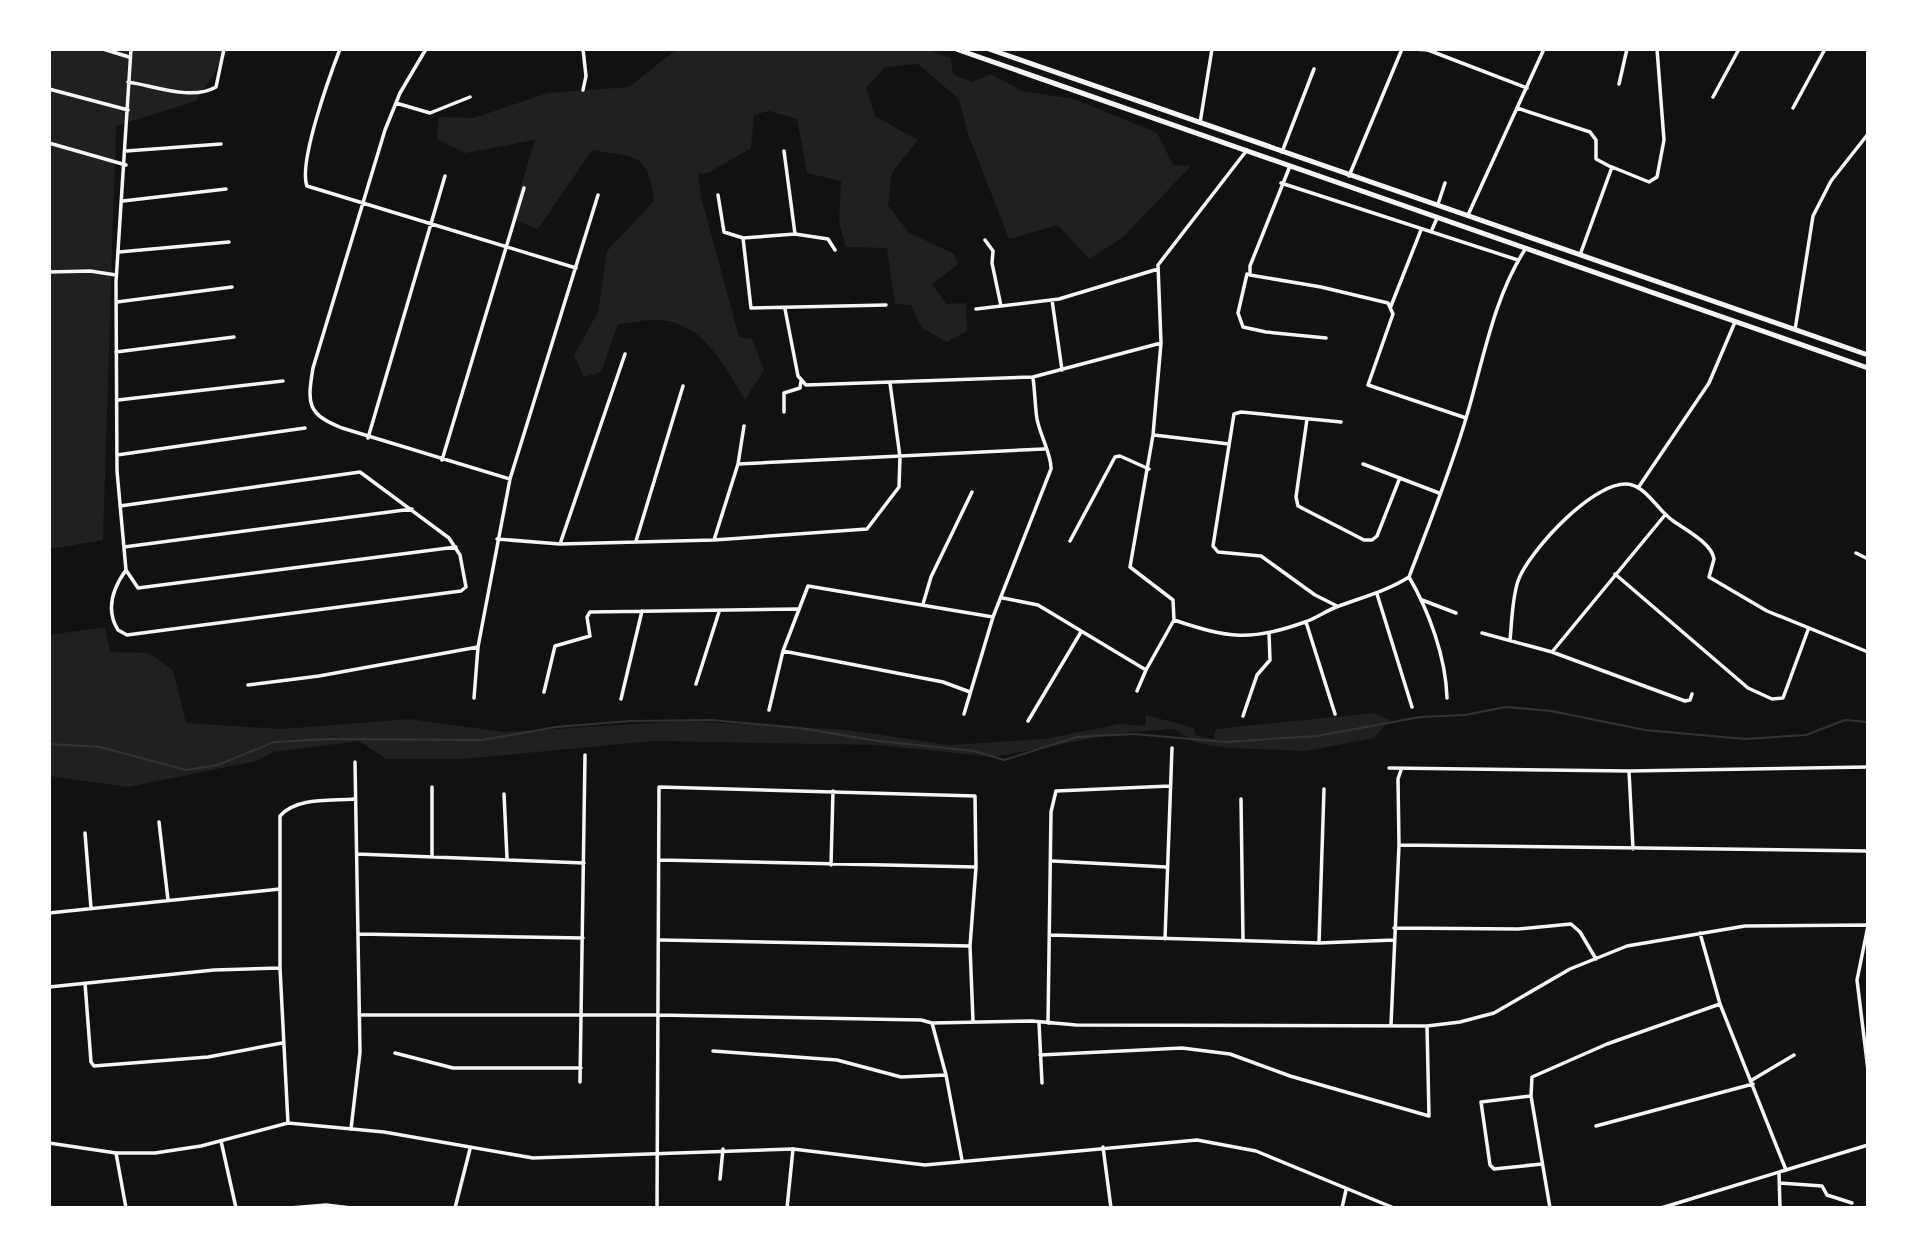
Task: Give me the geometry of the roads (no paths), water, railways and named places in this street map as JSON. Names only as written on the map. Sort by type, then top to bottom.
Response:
[{"type":"highway","points":[[956,49],[1526,248],[1607,279],[1868,368]]},
{"type":"highway","points":[[989,49],[1868,355]]},
{"type":"highway","points":[[1607,279],[1613,267]]},
{"type":"street","points":[[103,49],[129,57]]},
{"type":"street","points":[[131,49],[126,165],[116,275],[117,455],[126,570],[138,588],[456,547]]},
{"type":"street","points":[[128,82],[185,93],[206,93],[216,87],[225,49]]},
{"type":"street","points":[[340,49],[312,136],[304,178],[307,186],[316,191],[577,269]]},
{"type":"street","points":[[426,49],[396,103],[361,204],[313,368],[309,402],[319,419],[368,439],[510,480]]},
{"type":"street","points":[[583,49],[586,76],[583,90]]},
{"type":"street","points":[[1200,123],[1212,49]]},
{"type":"street","points":[[1349,176],[1402,49]]},
{"type":"street","points":[[1414,49],[1428,49],[1527,88]]},
{"type":"street","points":[[1468,217],[1544,49]]},
{"type":"street","points":[[1619,84],[1627,49]]},
{"type":"street","points":[[1517,108],[1590,132],[1596,140],[1596,159],[1649,182],[1657,177],[1664,140],[1657,49]]},
{"type":"street","points":[[1713,97],[1739,49]]},
{"type":"street","points":[[1793,108],[1825,49]]},
{"type":"street","points":[[1282,152],[1314,69]]},
{"type":"street","points":[[49,89],[128,110]]},
{"type":"street","points":[[396,103],[430,113],[470,97]]},
{"type":"street","points":[[1795,330],[1814,216],[1831,181],[1868,134]]},
{"type":"street","points":[[49,143],[126,165]]},
{"type":"street","points":[[126,151],[221,144]]},
{"type":"street","points":[[976,309],[1052,300],[1158,269],[1247,150]]},
{"type":"street","points":[[784,151],[795,234]]},
{"type":"street","points":[[1290,166],[1281,183],[1248,272],[1238,313],[1243,327],[1326,338]]},
{"type":"street","points":[[1580,255],[1612,167]]},
{"type":"street","points":[[368,439],[445,176]]},
{"type":"street","points":[[1281,183],[1518,260]]},
{"type":"street","points":[[1437,206],[1445,183]]},
{"type":"street","points":[[442,460],[504,247],[524,188]]},
{"type":"street","points":[[123,201],[226,189]]},
{"type":"street","points":[[474,698],[478,647],[510,480],[598,195]]},
{"type":"street","points":[[718,195],[724,232],[743,238],[795,234],[828,239],[835,250]]},
{"type":"street","points":[[1431,232],[1438,217]]},
{"type":"street","points":[[1421,229],[1391,306],[1393,314],[1367,384],[1466,418]]},
{"type":"street","points":[[743,238],[751,307],[755,310],[886,305]]},
{"type":"street","points":[[985,240],[993,251],[992,263],[1001,306]]},
{"type":"street","points":[[119,251],[229,242]]},
{"type":"street","points":[[1174,620],[1239,638],[1269,633],[1306,622],[1338,607],[1377,594],[1409,577],[1466,418],[1490,335],[1518,260],[1526,248]]},
{"type":"street","points":[[1137,691],[1174,620],[1173,600],[1130,567],[1153,435],[1161,343],[1158,269]]},
{"type":"street","points":[[49,272],[90,271],[116,275]]},
{"type":"street","points":[[1248,272],[1253,277],[1321,287],[1391,306]]},
{"type":"street","points":[[117,302],[232,287]]},
{"type":"street","points":[[1052,300],[1062,371]]},
{"type":"street","points":[[785,309],[801,381],[800,388],[784,393],[785,412]]},
{"type":"street","points":[[1638,488],[1709,383],[1735,322]]},
{"type":"street","points":[[116,352],[234,337]]},
{"type":"street","points":[[801,381],[806,385],[1033,377],[1161,343]]},
{"type":"street","points":[[560,544],[625,354]]},
{"type":"street","points":[[964,714],[993,617],[1051,469],[1052,461],[1044,449],[1033,377]]},
{"type":"street","points":[[118,400],[283,381]]},
{"type":"street","points":[[497,539],[560,544],[714,540],[867,529],[898,490],[900,457],[890,383]]},
{"type":"street","points":[[636,541],[683,386]]},
{"type":"street","points":[[1338,607],[1315,595],[1261,556],[1213,549],[1234,415],[1238,412],[1341,422]]},
{"type":"street","points":[[1307,419],[1296,497],[1298,506],[1364,540],[1372,540],[1377,536],[1399,480]]},
{"type":"street","points":[[714,540],[738,464],[744,426]]},
{"type":"street","points":[[117,455],[305,428]]},
{"type":"street","points":[[1153,435],[1229,444]]},
{"type":"street","points":[[738,464],[1044,449]]},
{"type":"street","points":[[1070,541],[1115,457],[1120,456],[1149,469]]},
{"type":"street","points":[[1363,464],[1399,480],[1440,493]]},
{"type":"street","points":[[120,506],[360,471],[412,509],[456,547],[466,587],[461,591],[127,635],[118,630],[111,610],[114,587],[126,570]]},
{"type":"street","points":[[1510,640],[1518,582],[1527,563],[1575,510],[1603,490],[1625,484],[1638,488],[1665,516],[1714,555],[1709,577],[1767,611],[1808,630],[1868,652]]},
{"type":"street","points":[[923,604],[931,577],[972,492]]},
{"type":"street","points":[[124,547],[412,509]]},
{"type":"street","points":[[1552,652],[1665,516]]},
{"type":"street","points":[[1856,553],[1868,559]]},
{"type":"street","points":[[1615,574],[1748,688],[1772,699],[1783,698],[1789,688],[1808,630]]},
{"type":"street","points":[[1409,577],[1422,600],[1447,680],[1447,698]]},
{"type":"street","points":[[769,710],[783,651],[797,609],[805,589],[812,586],[993,617]]},
{"type":"street","points":[[1377,594],[1412,707]]},
{"type":"street","points":[[1002,597],[1038,605],[1146,670]]},
{"type":"street","points":[[1422,600],[1456,613]]},
{"type":"street","points":[[544,692],[555,646],[590,636],[587,617],[590,612],[797,609]]},
{"type":"street","points":[[621,699],[642,611]]},
{"type":"street","points":[[696,684],[719,612]]},
{"type":"street","points":[[1306,622],[1335,715]]},
{"type":"street","points":[[1028,722],[1081,632]]},
{"type":"street","points":[[1242,716],[1257,675],[1270,660],[1269,633]]},
{"type":"street","points":[[1482,633],[1552,652],[1685,701],[1690,700],[1692,694]]},
{"type":"street","points":[[248,685],[319,676],[478,647]]},
{"type":"street","points":[[783,651],[943,682],[970,692]]},
{"type":"street","points":[[1165,939],[1172,748]]},
{"type":"street","points":[[580,1083],[585,755]]},
{"type":"street","points":[[351,1129],[360,1052],[355,762]]},
{"type":"street","points":[[1390,768],[1629,771],[1868,767]]},
{"type":"street","points":[[1391,1025],[1399,845],[1398,779],[1401,770]]},
{"type":"street","points":[[1629,771],[1633,849]]},
{"type":"street","points":[[1048,1023],[1051,812],[1056,791],[1170,786]]},
{"type":"street","points":[[432,787],[432,856]]},
{"type":"street","points":[[657,1208],[659,787],[975,796],[976,867],[970,946],[974,1021]]},
{"type":"street","points":[[1319,943],[1324,789]]},
{"type":"street","points":[[831,865],[833,792]]},
{"type":"street","points":[[504,794],[507,858]]},
{"type":"street","points":[[288,1123],[280,968],[280,816],[299,803],[354,799]]},
{"type":"street","points":[[1241,799],[1244,939]]},
{"type":"street","points":[[159,822],[168,901]]},
{"type":"street","points":[[85,833],[91,908]]},
{"type":"street","points":[[1399,845],[1868,851]]},
{"type":"street","points":[[357,854],[584,863]]},
{"type":"street","points":[[660,860],[976,867]]},
{"type":"street","points":[[1052,861],[1166,867]]},
{"type":"street","points":[[49,913],[280,889]]},
{"type":"street","points":[[1394,928],[1518,929],[1571,924],[1576,926],[1595,959]]},
{"type":"street","points":[[359,1015],[658,1015],[921,1020],[932,1023],[974,1021],[1427,1026],[1494,1013],[1570,969],[1627,946],[1745,926],[1868,924],[1857,981],[1868,1070]]},
{"type":"street","points":[[1700,933],[1720,1004],[1786,1170]]},
{"type":"street","points":[[358,934],[584,939]]},
{"type":"street","points":[[1050,935],[1319,943],[1394,940]]},
{"type":"street","points":[[660,940],[970,946]]},
{"type":"street","points":[[49,988],[214,970],[280,968]]},
{"type":"street","points":[[85,983],[91,1062],[94,1066],[208,1057],[282,1043]]},
{"type":"street","points":[[1550,1208],[1531,1096],[1530,1084],[1536,1073],[1720,1004]]},
{"type":"street","points":[[932,1023],[946,1075],[962,1160]]},
{"type":"street","points":[[1039,1023],[1042,1083]]},
{"type":"street","points":[[1040,1055],[1182,1048],[1230,1054],[1290,1076],[1429,1116],[1427,1026]]},
{"type":"street","points":[[713,1051],[837,1060],[901,1077],[946,1075]]},
{"type":"street","points":[[395,1053],[466,1069],[581,1068]]},
{"type":"street","points":[[1596,1126],[1752,1082],[1794,1055]]},
{"type":"street","points":[[1531,1096],[1481,1102],[1490,1165],[1494,1169],[1542,1164]]},
{"type":"street","points":[[49,1143],[116,1153],[156,1153],[220,1141],[288,1123],[351,1129],[533,1158],[587,1158],[656,1151],[793,1149],[925,1165],[1196,1140],[1236,1146],[1281,1161],[1394,1208]]},
{"type":"street","points":[[220,1141],[236,1208]]},
{"type":"street","points":[[1661,1208],[1868,1145]]},
{"type":"street","points":[[1103,1147],[1111,1208]]},
{"type":"street","points":[[455,1208],[470,1149]]},
{"type":"street","points":[[720,1179],[723,1149]]},
{"type":"street","points":[[787,1208],[793,1149]]},
{"type":"street","points":[[116,1153],[126,1208]]},
{"type":"street","points":[[1779,1173],[1780,1208]]},
{"type":"street","points":[[1780,1183],[1822,1186],[1827,1195],[1852,1203]]},
{"type":"street","points":[[1342,1208],[1346,1190]]},
{"type":"street","points":[[290,1208],[326,1205],[349,1208]]},
{"type":"waterway","points":[[49,744],[100,747],[186,770],[218,765],[274,742],[329,739],[482,740],[556,727],[630,721],[711,720],[800,728],[878,741],[974,751],[1004,760],[1077,737],[1134,734],[1225,742],[1317,736],[1420,717],[1465,715],[1506,707],[1551,711],[1645,730],[1745,739],[1806,735],[1845,720],[1868,722]]}]
